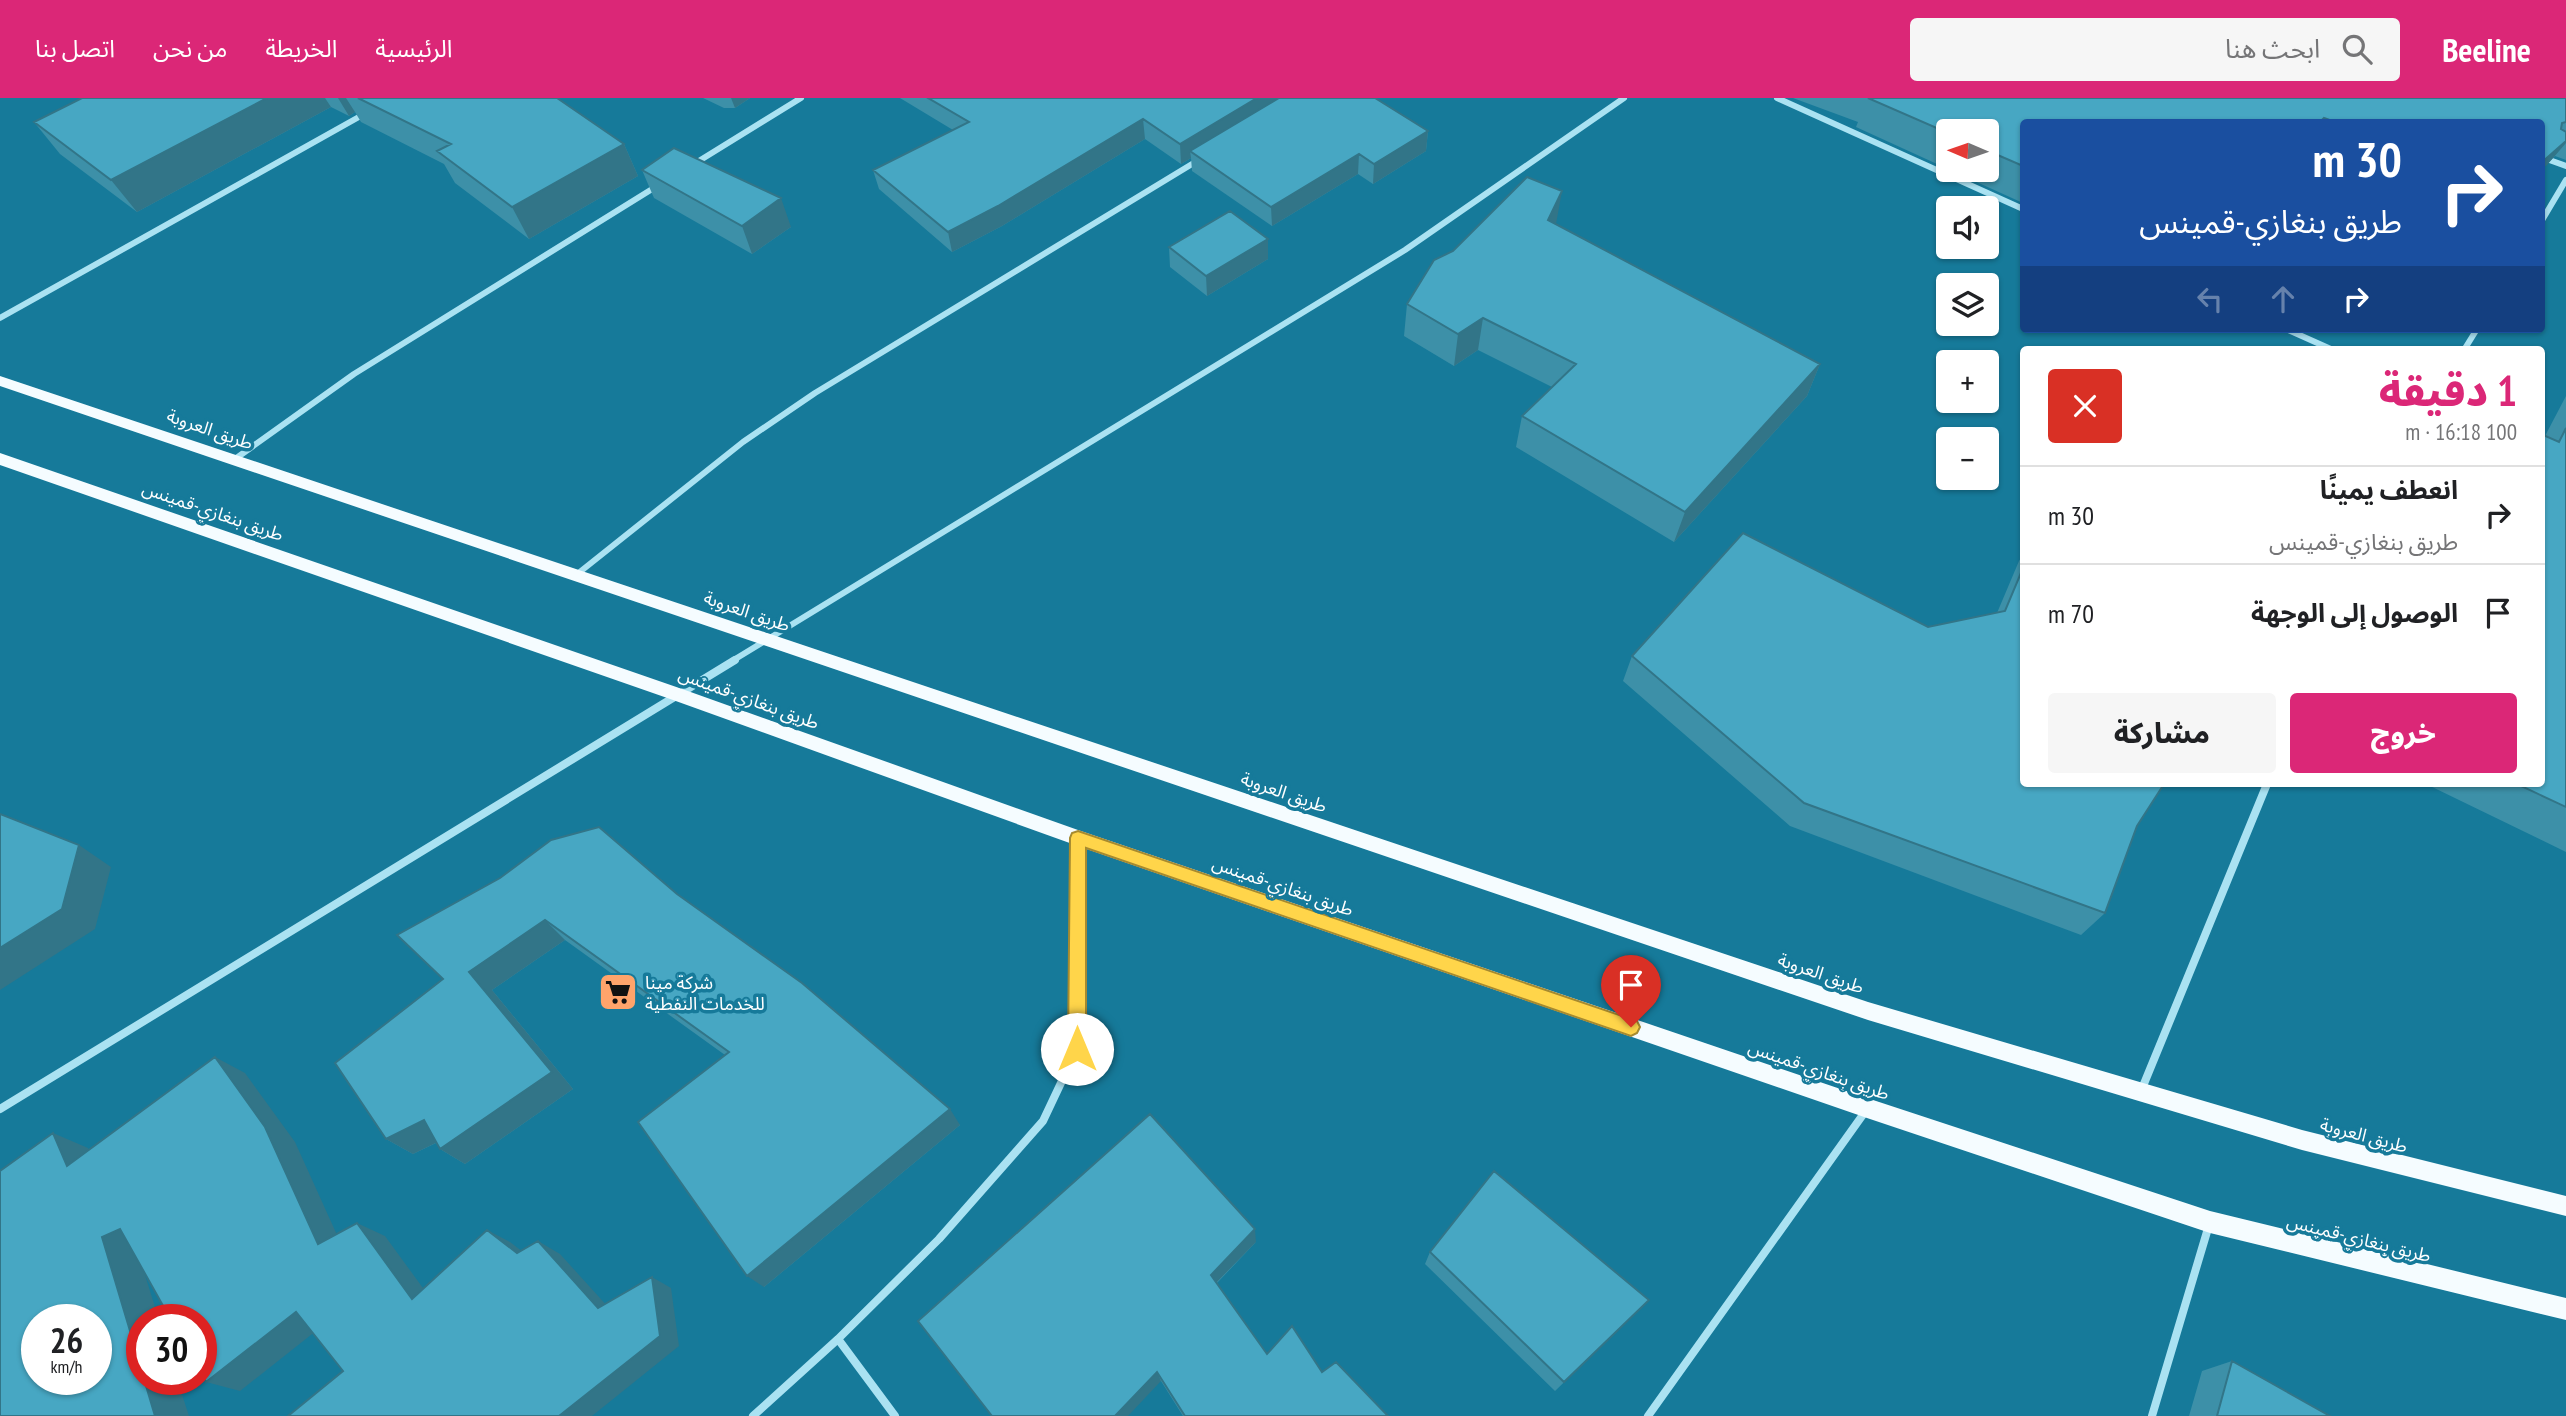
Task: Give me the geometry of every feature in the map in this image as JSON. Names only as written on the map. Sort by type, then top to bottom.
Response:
[{"type":"main road","name":"طريق العروبة","points":[[0,381],[1868,1011],[2140,1095],[2463,1184],[2566,1206]]},
{"type":"main road","name":"طريق بنغازي-قمينس","points":[[0,459],[679,695],[1078,838],[1867,1108],[2210,1222],[2566,1309]]},
{"type":"street","points":[[683,171],[801,98]]},
{"type":"street","points":[[0,1109],[1405,250],[1624,98]]},
{"type":"street","points":[[1777,98],[2020,208]]},
{"type":"street","points":[[0,318],[368,112]]},
{"type":"street","points":[[576,575],[743,442],[815,393],[1204,156]]},
{"type":"street","points":[[2545,158],[2566,166]]},
{"type":"street","points":[[2545,215],[2566,180]]},
{"type":"street","points":[[235,459],[354,374],[660,185]]},
{"type":"street","points":[[2295,333],[2324,346]]},
{"type":"street","points":[[2140,1095],[2266,787]]},
{"type":"street","points":[[753,1416],[838,1339],[939,1239],[1043,1121],[1077,1049],[1078,838]]},
{"type":"street","points":[[1648,1416],[1867,1108]]},
{"type":"street","points":[[2152,1416],[2210,1222]]},
{"type":"street","points":[[838,1339],[895,1416]]},
{"type":"building","points":[[82,98],[267,98],[111,180],[34,122]]},
{"type":"building","points":[[358,98],[557,98],[624,144],[512,207],[437,151],[451,144]]},
{"type":"building","points":[[928,98],[1257,98],[1180,144],[1143,119],[998,206],[948,232],[873,170],[969,122]]},
{"type":"building","points":[[1279,98],[1375,98],[1428,131],[1374,164],[1359,154],[1271,207],[1190,151]]},
{"type":"building","points":[[1868,98],[2566,98],[2566,122],[2562,123],[2561,129],[2566,132],[2566,141],[2545,159],[2545,119],[2020,119],[2020,165],[1999,156],[1999,119],[1936,119],[1936,128]]},
{"type":"building","points":[[674,148],[781,198],[742,226],[642,170]]},
{"type":"building","points":[[1527,177],[1562,191],[1548,220],[1820,364],[1685,512],[1522,416],[1576,364],[1483,318],[1458,334],[1407,304],[1434,260],[1453,251]]},
{"type":"building","points":[[1230,211],[1268,239],[1206,276],[1169,247]]},
{"type":"building","points":[[2566,428],[2566,807],[2523,787],[2545,787],[2545,436],[2559,442]]},
{"type":"building","points":[[1743,533],[1928,627],[2005,611],[2020,575],[2020,787],[2162,787],[2137,826],[2105,913],[1804,803],[1632,656]]},
{"type":"building","points":[[0,814],[79,845],[62,909],[0,948]]},
{"type":"building","points":[[599,827],[677,894],[802,983],[950,1109],[747,1276],[638,1122],[729,1052],[545,920],[469,972],[552,1072],[440,1149],[424,1120],[386,1139],[335,1063],[443,979],[397,935],[500,878],[551,840]]},
{"type":"building","points":[[215,1057],[265,1127],[318,1244],[357,1223],[412,1299],[487,1230],[517,1253],[538,1241],[598,1308],[652,1277],[660,1336],[559,1416],[288,1416],[343,1371],[296,1312],[217,1373],[217,1304],[162,1304],[120,1229],[102,1237],[126,1317],[126,1395],[149,1395],[155,1416],[0,1416],[0,1171],[53,1133],[67,1166]]},
{"type":"building","points":[[1150,1114],[1255,1229],[1211,1275],[1267,1354],[1292,1326],[1322,1372],[1336,1362],[1388,1416],[1185,1416],[1157,1372],[1115,1416],[992,1416],[918,1321]]},
{"type":"building","points":[[1494,1171],[1649,1300],[1564,1382],[1430,1252]]},
{"type":"building","points":[[2232,1361],[2330,1416],[2217,1416]]},
{"type":"place","name":"شركة مينا للخدمات النفطية","points":[[618,992]]},
{"type":"route","points":[[1077,1049],[1078,838],[1631,1027]]}]
